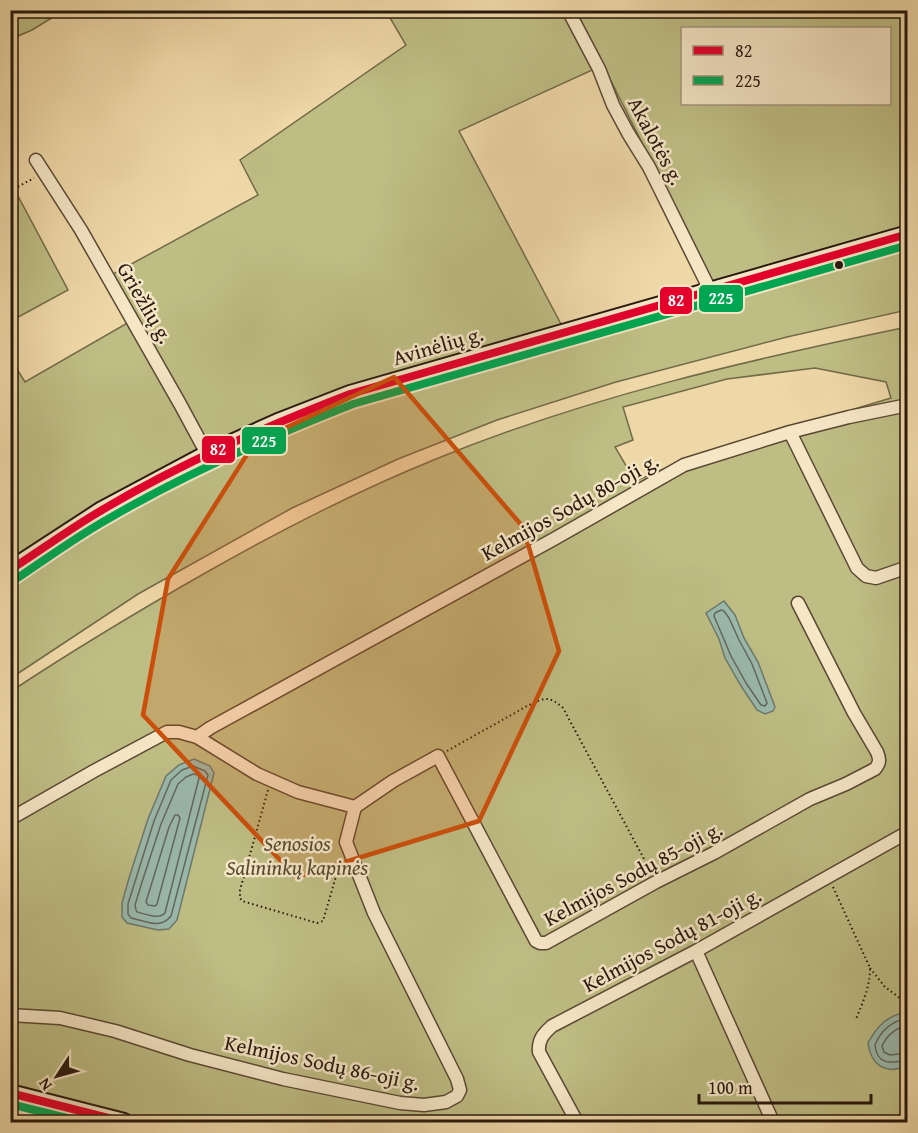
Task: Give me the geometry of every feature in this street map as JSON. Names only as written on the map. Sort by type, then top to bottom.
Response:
[{"type":"main road","name":"Avinėlių g.","points":[[10,570],[102,510],[207,454],[278,422],[350,394],[908,234]]},
{"type":"main road","points":[[10,1093],[124,1122]]},
{"type":"street","name":"Akalotės g.","points":[[568,10],[599,69],[613,105],[649,167],[710,290]]},
{"type":"street","name":"Griežlių g.","points":[[36,160],[81,230],[207,454]]},
{"type":"street","name":"Kelmijos Sodų 80-oji g.","points":[[197,737],[684,465],[790,432],[908,405]]},
{"type":"street","points":[[790,432],[857,568],[866,576],[876,578],[908,567]]},
{"type":"street","name":"Kelmijos Sodų 85-oji g.","points":[[438,756],[536,940],[546,943],[810,799],[875,769],[879,758],[798,603]]},
{"type":"street","points":[[10,819],[167,732],[179,732],[197,737],[256,774],[298,792],[355,807]]},
{"type":"street","points":[[346,842],[355,807],[393,781],[438,756]]},
{"type":"street","name":"Kelmijos Sodų 81-oji g.","points":[[576,1122],[539,1052],[540,1038],[552,1026],[696,951],[908,832]]},
{"type":"street","name":"Kelmijos Sodų 86-oji g.","points":[[10,1015],[60,1018],[116,1031],[190,1055],[284,1079],[400,1103],[424,1105],[446,1102],[458,1096],[460,1090],[457,1079],[374,913],[346,842]]},
{"type":"street","points":[[696,951],[773,1122]]},
{"type":"path","points":[[10,190],[45,173]]},
{"type":"path","points":[[438,756],[542,699],[550,699],[557,703],[563,708],[656,882]]},
{"type":"path","points":[[271,780],[240,891],[240,898],[243,901],[317,923],[323,921],[346,842]]},
{"type":"path","points":[[828,877],[870,968],[885,987],[908,1004]]},
{"type":"path","points":[[856,1019],[867,992],[870,968]]},
{"type":"highlighted area","points":[[394,377],[523,527],[559,651],[479,821],[296,877],[143,715],[168,579],[255,442]]},
{"type":"green space","points":[[11,10],[63,11],[32,30],[11,39]]},
{"type":"green space","points":[[386,11],[907,11],[907,228],[712,283],[603,65],[459,131],[562,326],[333,394],[11,561],[10,358],[25,382],[138,317],[113,274],[258,195],[240,160],[406,45]]},
{"type":"green space","points":[[10,181],[68,290],[11,321],[10,321]]},
{"type":"green space","points":[[907,244],[907,310],[787,337],[616,382],[497,420],[398,459],[292,508],[138,594],[11,678],[11,580],[35,561],[175,479],[274,433],[360,399],[777,278]]},
{"type":"green space","name":"Senosios Salininkų kapinės","points":[[907,327],[907,1122],[154,1122],[11,1084],[10,692],[108,630],[235,556],[291,526],[407,471],[493,437],[609,399],[728,367]],"holes":[[[815,368],[886,382],[891,398],[693,457],[635,481],[615,447],[633,440],[623,407],[727,379]]]},
{"type":"water","points":[[724,601],[735,615],[744,638],[758,662],[775,707],[773,711],[765,714],[757,710],[725,658],[719,639],[706,613]]},
{"type":"water","points":[[194,759],[210,766],[214,773],[177,920],[169,929],[158,930],[127,923],[122,917],[122,903],[148,819],[166,776],[179,765]]},
{"type":"water","points":[[907,1012],[907,1065],[886,1069],[876,1063],[868,1043],[884,1022]]},
{"type":"transit line","name":"82","points":[[10,570],[90,517],[162,477],[286,419],[350,394],[908,234]]},
{"type":"transit line","name":"225","points":[[16,579],[96,526],[168,486],[290,429],[353,404],[908,245]]},
{"type":"transit line","name":"82","points":[[10,1093],[124,1122]]},
{"type":"transit line","name":"225","points":[[10,1104],[83,1122]]}]
